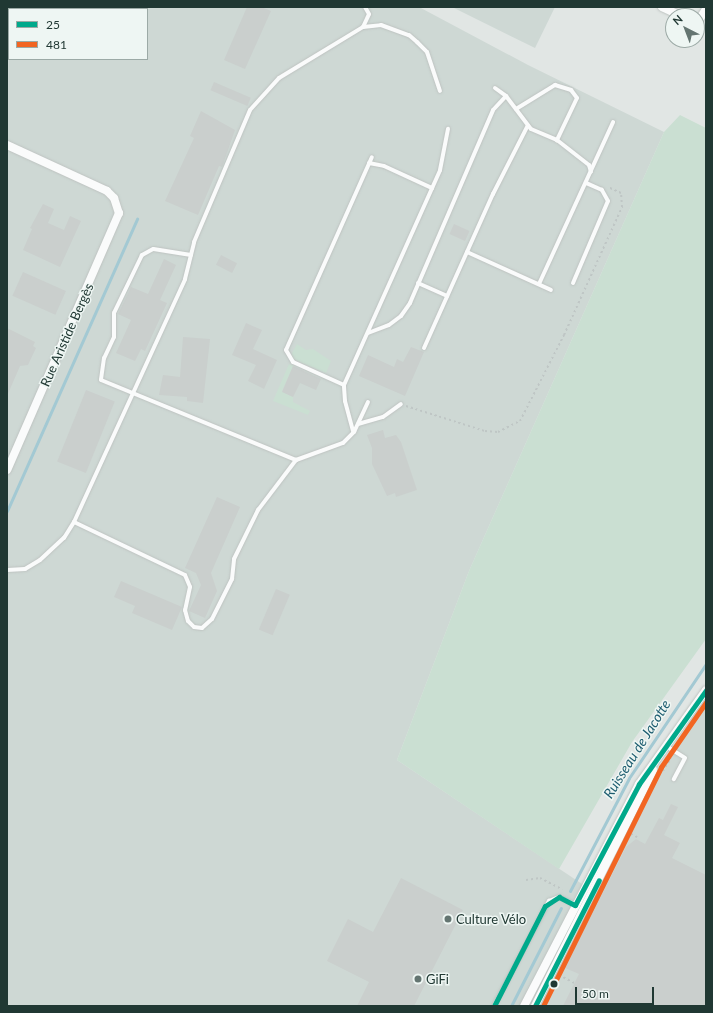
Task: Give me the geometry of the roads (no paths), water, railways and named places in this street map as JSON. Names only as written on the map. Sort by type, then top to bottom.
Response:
[{"type":"street","name":"Rue Aristide Bergès","points":[[7,145],[99,186],[114,198],[119,214],[117,223],[7,470]]},
{"type":"street","points":[[535,1006],[655,764],[706,690]]},
{"type":"street","points":[[524,1006],[635,789],[655,764]]},
{"type":"lane","points":[[363,27],[369,14],[365,7]]},
{"type":"lane","points":[[7,570],[25,569],[40,560],[64,538],[74,522],[185,280],[191,255],[250,110],[279,78],[363,27],[381,25],[409,35],[427,52],[440,91]]},
{"type":"lane","points":[[516,109],[555,85],[571,90],[577,98],[557,140]]},
{"type":"lane","points":[[495,88],[506,96],[528,125],[557,140],[589,166],[591,172]]},
{"type":"lane","points":[[367,334],[389,325],[401,316],[418,283],[493,110],[506,96]]},
{"type":"lane","points":[[539,284],[613,122]]},
{"type":"lane","points":[[424,348],[467,252],[528,125]]},
{"type":"lane","points":[[354,432],[345,401],[344,385],[432,188],[444,158],[448,129]]},
{"type":"lane","points":[[344,385],[292,362],[286,350],[372,157]]},
{"type":"lane","points":[[369,163],[384,166],[432,188]]},
{"type":"lane","points":[[573,283],[608,201],[602,190],[586,183]]},
{"type":"lane","points":[[191,255],[153,249],[142,255],[114,313],[114,337],[104,358],[101,380],[296,460]]},
{"type":"lane","points":[[467,252],[551,290]]},
{"type":"lane","points":[[418,283],[447,296]]},
{"type":"lane","points":[[74,522],[185,575],[190,587],[186,615],[194,627],[202,628],[212,619],[232,580],[234,559],[255,516],[296,460],[343,442],[354,432],[368,402]]},
{"type":"lane","points":[[358,424],[383,417],[402,404]]},
{"type":"lane","points":[[666,746],[685,758],[674,779]]},
{"type":"lane","points":[[494,1006],[549,901],[559,897],[584,909]]},
{"type":"waterway","points":[[7,511],[137,219]]},
{"type":"waterway","name":"Ruisseau de Jacotte","points":[[570,891],[629,778],[706,664]]},
{"type":"waterway","name":"Ruisseau de Jacotte","points":[[511,1006],[561,908]]},
{"type":"place","name":"Culture Vélo","points":[[448,919]]},
{"type":"place","name":"GiFi","points":[[418,979]]}]
